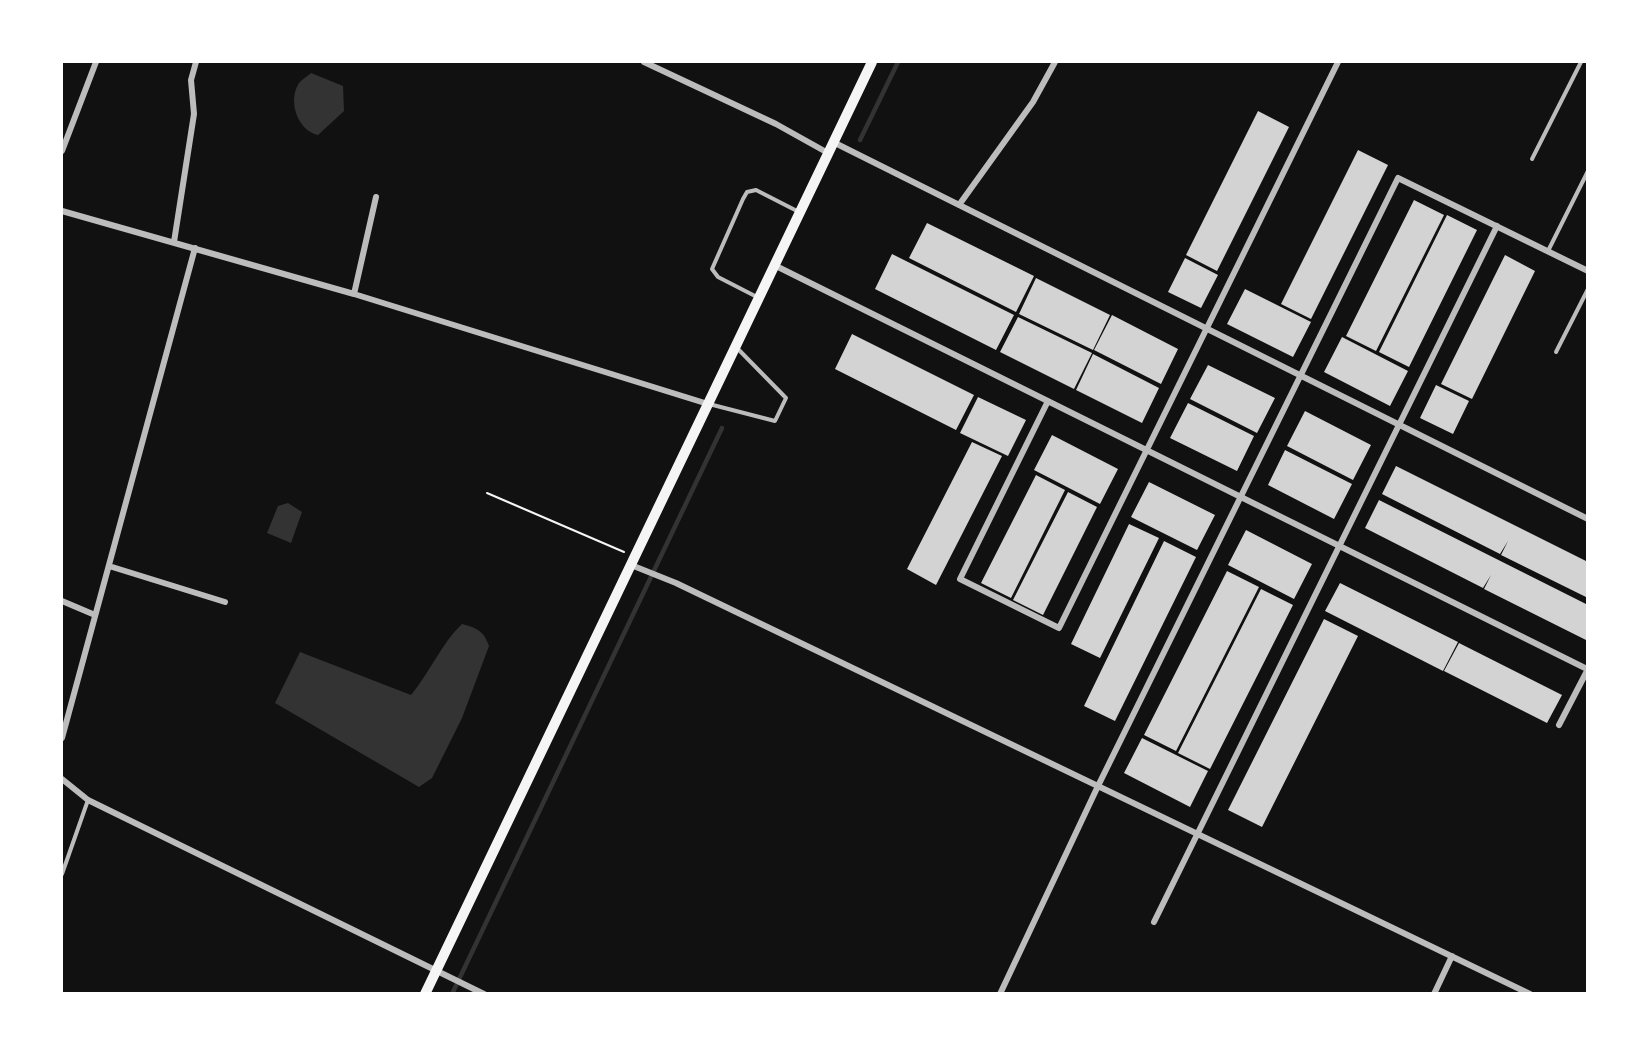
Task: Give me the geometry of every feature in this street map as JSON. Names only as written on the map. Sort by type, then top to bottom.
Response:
[{"type":"main road","points":[[425,993],[872,62]]},
{"type":"street","points":[[62,151],[96,62]]},
{"type":"street","points":[[174,243],[194,114],[191,80],[196,62]]},
{"type":"street","points":[[644,62],[776,124],[959,205],[1587,519]]},
{"type":"street","points":[[959,205],[1033,102],[1055,62]]},
{"type":"street","points":[[1047,401],[960,579],[1059,628],[1338,62]]},
{"type":"street","points":[[1000,993],[1098,786],[1398,178],[1587,272]]},
{"type":"street","points":[[354,294],[376,197]]},
{"type":"street","points":[[62,211],[354,294],[708,404]]},
{"type":"street","points":[[1154,922],[1497,226]]},
{"type":"street","points":[[62,738],[195,248]]},
{"type":"street","points":[[774,265],[1587,669],[1559,724]]},
{"type":"street","points":[[633,561],[644,570],[676,583],[1530,993]]},
{"type":"street","points":[[109,566],[225,602]]},
{"type":"street","points":[[62,601],[95,615]]},
{"type":"street","points":[[62,779],[88,800],[482,992]]},
{"type":"street","points":[[1434,993],[1452,956]]},
{"type":"lane","points":[[1532,159],[1581,62]]},
{"type":"lane","points":[[1547,251],[1587,171]]},
{"type":"lane","points":[[759,298],[718,277],[712,269],[743,199],[747,192],[756,190],[800,212]]},
{"type":"lane","points":[[1556,352],[1587,288]]},
{"type":"lane","points":[[708,404],[775,421],[786,398],[735,347]]},
{"type":"lane","points":[[62,874],[88,800]]},
{"type":"path","points":[[487,493],[633,561]]},
{"type":"shaded area","points":[[311,73],[343,86],[344,111],[318,135],[305,128],[300,122],[294,106],[299,83]]},
{"type":"shaded area","points":[[288,503],[302,512],[291,543],[267,533],[278,506]]},
{"type":"shaded area","points":[[462,624],[479,631],[489,646],[462,718],[432,778],[419,787],[275,703],[300,652],[411,695],[448,640]]},
{"type":"building","points":[[1258,111],[1289,127],[1217,271],[1186,255]]},
{"type":"building","points":[[1358,150],[1388,165],[1311,319],[1281,304]]},
{"type":"building","points":[[1414,200],[1444,215],[1376,351],[1346,336]]},
{"type":"building","points":[[1447,215],[1477,230],[1409,367],[1379,352]]},
{"type":"building","points":[[927,223],[1034,276],[1016,312],[909,258]]},
{"type":"building","points":[[892,254],[1014,315],[996,350],[875,289]]},
{"type":"building","points":[[1505,255],[1535,271],[1472,399],[1441,384]]},
{"type":"building","points":[[1185,258],[1218,275],[1201,308],[1168,292]]},
{"type":"building","points":[[1036,278],[1110,315],[1093,350],[1019,314]]},
{"type":"building","points":[[1245,289],[1311,322],[1293,357],[1227,324]]},
{"type":"building","points":[[1112,315],[1178,349],[1161,384],[1094,350]]},
{"type":"building","points":[[1018,317],[1092,353],[1074,389],[1000,352]]},
{"type":"building","points":[[852,334],[974,395],[956,430],[835,369]]},
{"type":"building","points":[[1342,337],[1408,371],[1390,406],[1324,372]]},
{"type":"building","points":[[1093,354],[1159,388],[1142,423],[1076,390]]},
{"type":"building","points":[[1208,365],[1275,398],[1257,433],[1190,399]]},
{"type":"building","points":[[1436,385],[1469,401],[1453,434],[1420,418]]},
{"type":"building","points":[[978,397],[1026,420],[1008,456],[960,433]]},
{"type":"building","points":[[1188,403],[1254,436],[1237,471],[1170,438]]},
{"type":"building","points":[[1305,411],[1371,445],[1353,480],[1287,446]]},
{"type":"building","points":[[1052,435],[1118,469],[1100,504],[1034,470]]},
{"type":"building","points":[[972,442],[1002,456],[936,585],[907,569]]},
{"type":"building","points":[[1285,450],[1352,484],[1334,519],[1268,485]]},
{"type":"building","points":[[1396,466],[1588,562],[1588,598],[1501,555],[1508,541],[1500,554],[1382,494]]},
{"type":"building","points":[[1036,475],[1065,490],[1011,598],[981,583]]},
{"type":"building","points":[[1149,482],[1215,515],[1197,550],[1131,517]]},
{"type":"building","points":[[1068,492],[1097,507],[1043,615],[1013,600]]},
{"type":"building","points":[[1379,500],[1588,605],[1588,641],[1484,589],[1491,575],[1483,588],[1365,528]]},
{"type":"building","points":[[1129,524],[1159,538],[1100,658],[1071,644]]},
{"type":"building","points":[[1246,530],[1312,564],[1294,599],[1228,565]]},
{"type":"building","points":[[1164,541],[1196,557],[1115,721],[1084,706]]},
{"type":"building","points":[[1227,571],[1259,587],[1176,751],[1144,735]]},
{"type":"building","points":[[1340,583],[1458,642],[1443,671],[1325,611]]},
{"type":"building","points":[[1261,589],[1293,605],[1210,769],[1178,753]]},
{"type":"building","points":[[1324,619],[1358,636],[1262,827],[1228,810]]},
{"type":"building","points":[[1459,643],[1562,695],[1547,723],[1444,671]]},
{"type":"building","points":[[1142,738],[1208,771],[1190,807],[1124,773]]},
{"type":"waterway","points":[[860,140],[898,62]]},
{"type":"waterway","points":[[452,994],[722,428]]}]
